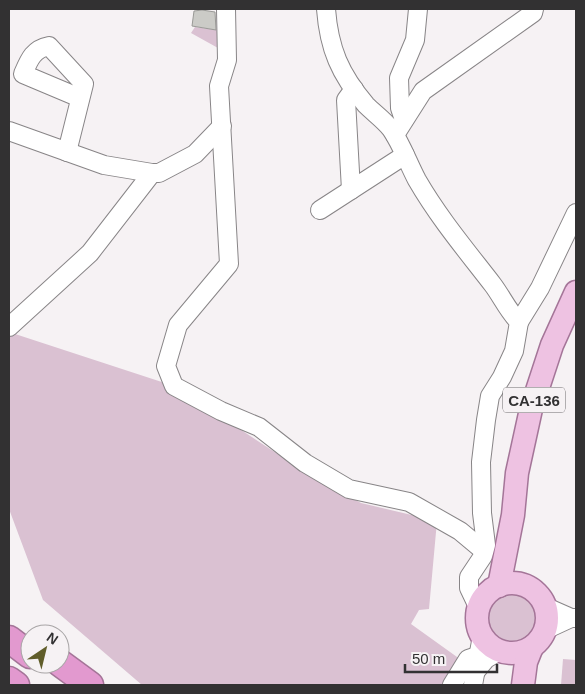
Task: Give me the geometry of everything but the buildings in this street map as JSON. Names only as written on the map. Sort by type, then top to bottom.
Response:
[{"type":"highway","points":[[9,627],[20,635]]},
{"type":"highway","points":[[9,639],[20,647]]},
{"type":"highway","points":[[70,670],[90,685]]},
{"type":"highway","points":[[55,674],[70,685]]},
{"type":"highway","points":[[9,680],[16,685]]},
{"type":"main road","name":"CA-136","points":[[514,515],[517,472],[531,409],[552,345],[576,292]]},
{"type":"main road","points":[[499,586],[514,515]]},
{"type":"main road","points":[[514,515],[521,572],[530,588],[546,607],[547,619],[539,639],[526,662],[522,685]]},
{"type":"main road","points":[[477,662],[479,608],[486,595],[499,586],[515,583],[530,588]]},
{"type":"main road","points":[[477,662],[490,644],[501,651],[518,653],[539,639]]},
{"type":"main road","points":[[501,651],[514,685]]},
{"type":"street","points":[[226,9],[227,60],[220,86],[229,264],[178,326],[166,366],[174,386],[221,411],[259,427],[305,463],[349,489],[409,502],[460,531],[484,551]]},
{"type":"street","points":[[326,9],[327,27],[334,56],[345,77],[367,105],[390,128],[417,179],[447,228],[519,322]]},
{"type":"street","points":[[404,120],[400,108],[399,78],[415,40],[418,9]]},
{"type":"street","points":[[394,135],[423,91],[532,13],[534,9]]},
{"type":"street","points":[[351,190],[346,100],[354,89]]},
{"type":"street","points":[[67,152],[80,98]]},
{"type":"street","points":[[9,132],[104,165],[159,173],[194,154],[222,126]]},
{"type":"street","points":[[320,210],[405,155]]},
{"type":"street","points":[[9,327],[90,253],[152,173]]},
{"type":"street","points":[[479,608],[469,588],[470,577],[486,545],[482,513],[481,462],[490,396],[502,377],[514,351],[519,322],[540,288],[576,213]]},
{"type":"street","points":[[546,607],[574,618]]},
{"type":"street","points":[[539,639],[574,618]]},
{"type":"street","points":[[452,685],[468,658],[477,662]]},
{"type":"shaded area","points":[[195,27],[217,30],[218,48],[191,33]]},
{"type":"shaded area","points":[[9,332],[174,386],[316,479],[361,503],[437,521],[429,609],[419,610],[411,624],[464,662],[448,685],[142,685],[43,600],[9,509]]},
{"type":"shaded area","points":[[513,591],[523,593],[532,599],[538,608],[540,618],[538,628],[532,637],[523,643],[513,645],[503,643],[494,637],[488,628],[486,618],[488,608],[494,599],[503,593]]},
{"type":"shaded area","points":[[563,659],[576,660],[576,685],[561,685]]}]
